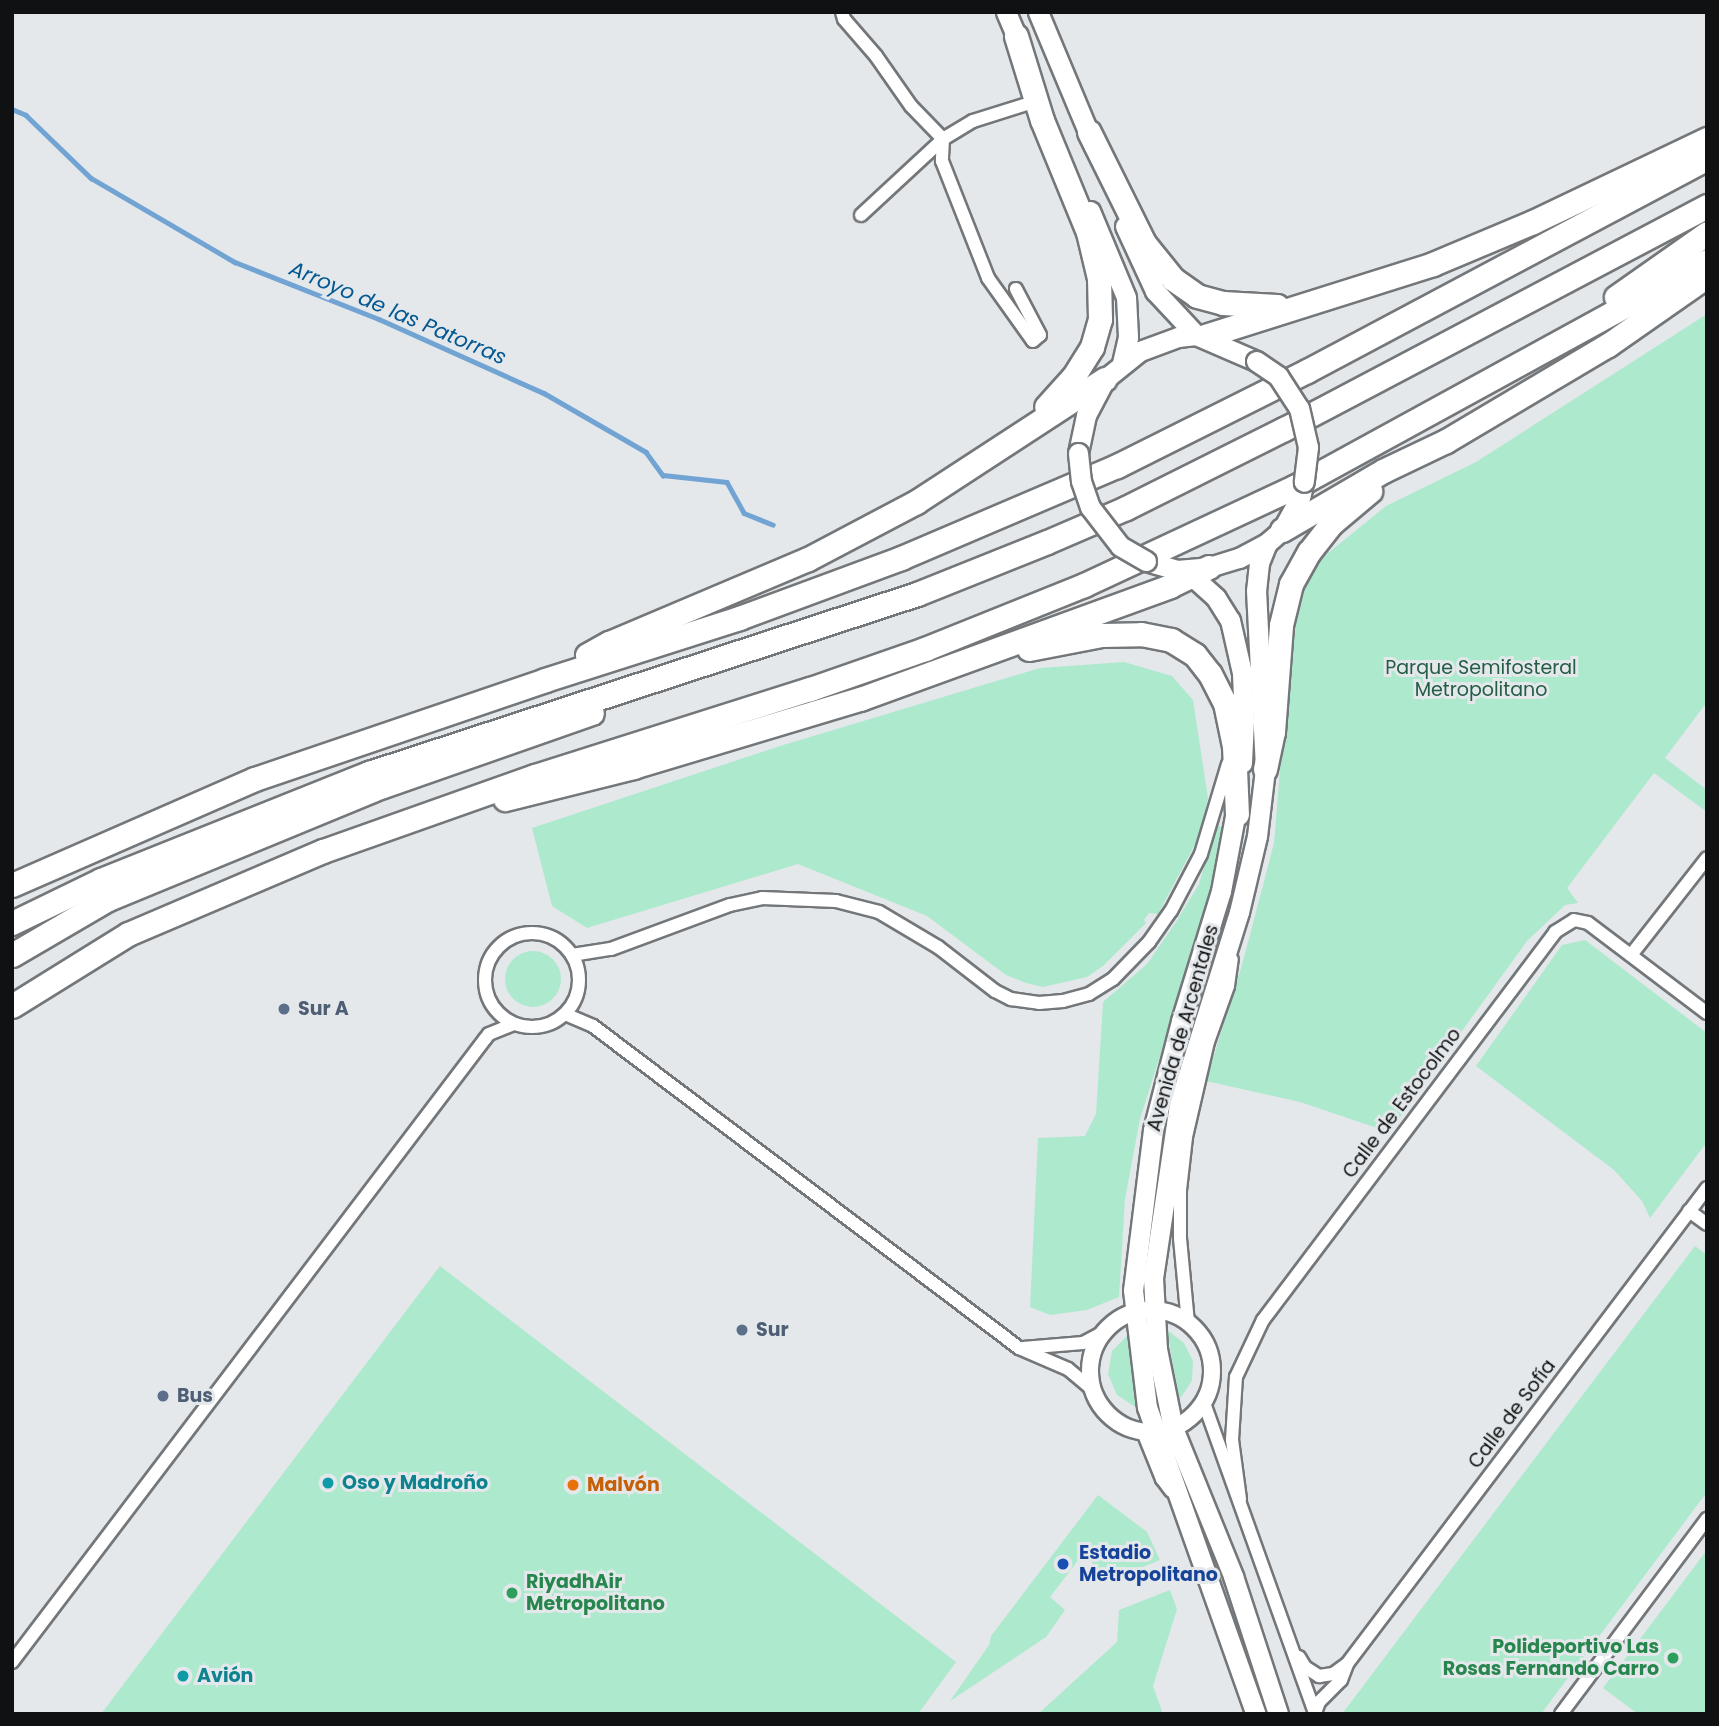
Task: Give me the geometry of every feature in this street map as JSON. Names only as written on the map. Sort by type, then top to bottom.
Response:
[{"type":"highway","points":[[1016,36],[1042,120],[1095,253],[1100,299],[1100,319],[1093,347],[1073,377],[1027,428]]},
{"type":"highway","points":[[1089,132],[1144,243],[1156,261],[1178,284],[1197,296],[1223,303],[1294,306]]},
{"type":"highway","points":[[1201,335],[1433,264],[1533,222],[1707,139]]},
{"type":"highway","points":[[12,885],[255,779],[545,680],[739,618],[901,558],[1117,466],[1307,371],[1707,159]]},
{"type":"highway","points":[[12,955],[108,899],[372,790],[530,737],[768,645],[917,594],[1126,508],[1284,429],[1707,206]]},
{"type":"highway","points":[[1525,362],[1707,233]]},
{"type":"highway","points":[[12,1006],[128,934],[249,881],[421,814],[810,689],[925,649],[1084,585],[1286,491],[1707,261]]},
{"type":"highway","points":[[1265,769],[1273,733],[1281,625],[1291,584],[1309,552],[1332,523],[1394,474],[1608,345],[1707,276]]},
{"type":"highway","points":[[545,680],[609,643],[808,559],[916,502],[1105,379]]},
{"type":"highway","points":[[1274,537],[1383,471],[1446,441]]},
{"type":"highway","points":[[421,814],[545,791],[830,709],[968,661],[1187,575]]},
{"type":"highway","points":[[968,661],[1102,635],[1141,634],[1171,640],[1195,655],[1210,674],[1225,703],[1234,746],[1237,814]]},
{"type":"highway","points":[[12,923],[101,880],[369,773],[636,683],[768,645]]},
{"type":"main road","points":[[1006,12],[1126,297],[1128,337],[1122,363]]},
{"type":"main road","points":[[1038,12],[1089,132],[1140,264],[1169,309],[1201,335],[1256,360],[1278,376],[1299,408],[1308,447],[1304,482],[1300,497],[1274,537],[1239,558],[1187,575],[1146,561],[1120,545],[1090,507],[1081,481],[1078,453],[1086,415],[1105,379],[1122,363],[1160,344],[1201,335]]},
{"type":"main road","name":"Avenida de Arcentales","points":[[1145,1311],[1153,1278],[1159,1222],[1179,1104],[1239,912],[1257,836],[1265,769],[1256,590],[1259,563],[1274,537]]},
{"type":"main road","name":"Avenida de Arcentales","points":[[1187,575],[1197,594],[1209,604],[1235,638],[1242,673],[1244,720],[1237,814],[1222,891],[1181,1021],[1153,1130],[1133,1281],[1157,1349],[1158,1431],[1256,1714]]},
{"type":"main road","name":"Avenida de Arcentales","points":[[1158,1431],[1233,1576],[1278,1714]]},
{"type":"street","points":[[842,12],[844,19],[876,56],[911,106],[943,139],[942,161],[988,278],[1033,341],[1040,335],[1016,289]]},
{"type":"street","points":[[861,215],[943,139],[973,121],[1027,104]]},
{"type":"street","points":[[572,955],[611,949],[730,905],[762,898],[795,897],[836,901],[878,912],[938,947],[995,991],[1011,999],[1039,1003],[1063,1002],[1089,994],[1113,979],[1149,942],[1188,882],[1210,831],[1234,746]]},
{"type":"street","points":[[1631,955],[1707,858]]},
{"type":"street","name":"Avenida de Arcentales","points":[[1188,1323],[1180,1238],[1180,1190],[1186,1137],[1208,1042],[1228,986],[1239,912]]},
{"type":"street","name":"Calle de Estocolmo","points":[[1240,1499],[1232,1440],[1236,1377],[1263,1320],[1555,932],[1574,920],[1588,923],[1707,1013]]},
{"type":"street","points":[[12,1662],[489,1034],[514,1024],[541,1026],[565,1014],[577,996],[579,975],[572,955],[563,944],[544,935],[522,933],[509,939],[489,960],[485,988],[490,1002],[496,1011],[514,1024]]},
{"type":"street","points":[[577,996],[593,1026]]},
{"type":"street","points":[[489,1034],[490,1002]]},
{"type":"street","points":[[565,1014],[593,1026],[1019,1348],[1068,1369],[1093,1390]]},
{"type":"street","name":"Calle de Sofía","points":[[1315,1714],[1319,1702],[1341,1680],[1347,1664],[1707,1188]]},
{"type":"street","points":[[1689,1211],[1707,1224]]},
{"type":"street","points":[[1019,1348],[1083,1343],[1104,1332],[1113,1323],[1145,1311],[1178,1316],[1199,1333],[1211,1360],[1211,1382],[1203,1403],[1191,1418],[1158,1431],[1114,1420],[1100,1404],[1093,1390],[1091,1360],[1104,1332]]},
{"type":"street","name":"Calle de Estocolmo","points":[[1203,1403],[1240,1499],[1315,1714]]},
{"type":"street","points":[[1561,1714],[1707,1520]]},
{"type":"street","points":[[1290,1644],[1305,1667],[1319,1676],[1333,1674],[1347,1664]]},
{"type":"green space","name":"Parque Semifosteral Metropolitano","points":[[1707,314],[1707,702],[1665,758],[1707,790],[1707,812],[1654,773],[1567,888],[1578,903],[1565,905],[1527,941],[1389,1132],[1300,1102],[1206,1081],[1242,965],[1274,843],[1294,603],[1317,562],[1386,506],[1476,462]]},
{"type":"green space","points":[[1124,662],[1172,676],[1193,700],[1208,798],[1200,835],[1158,914],[1149,913],[1144,920],[1146,923],[1103,966],[1087,977],[1043,987],[1026,983],[1006,975],[927,916],[798,864],[587,928],[552,906],[532,828],[780,746],[1040,668]]},
{"type":"green space","points":[[1216,825],[1222,827],[1212,892],[1140,1119],[1125,1199],[1119,1297],[1087,1310],[1050,1315],[1030,1307],[1038,1138],[1085,1136],[1096,1114],[1103,1002],[1147,964],[1176,922],[1199,884]]},
{"type":"green space","points":[[1585,940],[1707,1033],[1707,1142],[1650,1218],[1642,1201],[1614,1170],[1476,1066],[1562,945]]},
{"type":"green space","points":[[533,951],[544,953],[553,959],[559,968],[559,990],[553,999],[544,1005],[533,1007],[522,1005],[513,999],[507,990],[505,979],[507,968],[513,959],[522,953]]},
{"type":"green space","points":[[1695,1246],[1707,1255],[1707,1492],[1541,1714],[1342,1714]]},
{"type":"green space","points":[[440,1266],[956,1662],[918,1714],[101,1714]]},
{"type":"green space","points":[[1167,1330],[1184,1343],[1193,1361],[1192,1381],[1179,1400]]},
{"type":"green space","points":[[1127,1336],[1140,1410],[1117,1395],[1108,1374],[1112,1351]]},
{"type":"green space","points":[[1098,1495],[1147,1532],[1160,1560],[1110,1580],[1083,1554],[1050,1597],[1065,1610],[1046,1637],[950,1701],[989,1645],[991,1636]]},
{"type":"green space","name":"Polideportivo Las Rosas Fernando Carro","points":[[1707,1550],[1707,1714],[1638,1714],[1603,1688]]},
{"type":"green space","points":[[1170,1590],[1177,1609],[1153,1686],[1163,1714],[1038,1714],[1117,1642],[1119,1610]]},
{"type":"waterway","name":"Arroyo de las Patorras","points":[[12,109],[26,115],[91,178],[235,262],[379,319],[544,393],[646,452],[663,475],[727,482],[744,513],[773,525]]},
{"type":"place","name":"Sur A","points":[[284,1009]]},
{"type":"place","name":"Sur","points":[[742,1330]]},
{"type":"place","name":"Bus","points":[[163,1396]]},
{"type":"place","name":"Oso y Madroño","points":[[328,1483]]},
{"type":"place","name":"Malvón","points":[[573,1485]]},
{"type":"place","name":"Estadio Metropolitano","points":[[1063,1564]]},
{"type":"place","name":"RiyadhAir Metropolitano","points":[[512,1593]]},
{"type":"place","name":"Polideportivo Las Rosas Fernando Carro","points":[[1673,1658]]},
{"type":"place","name":"Avión","points":[[183,1676]]}]
